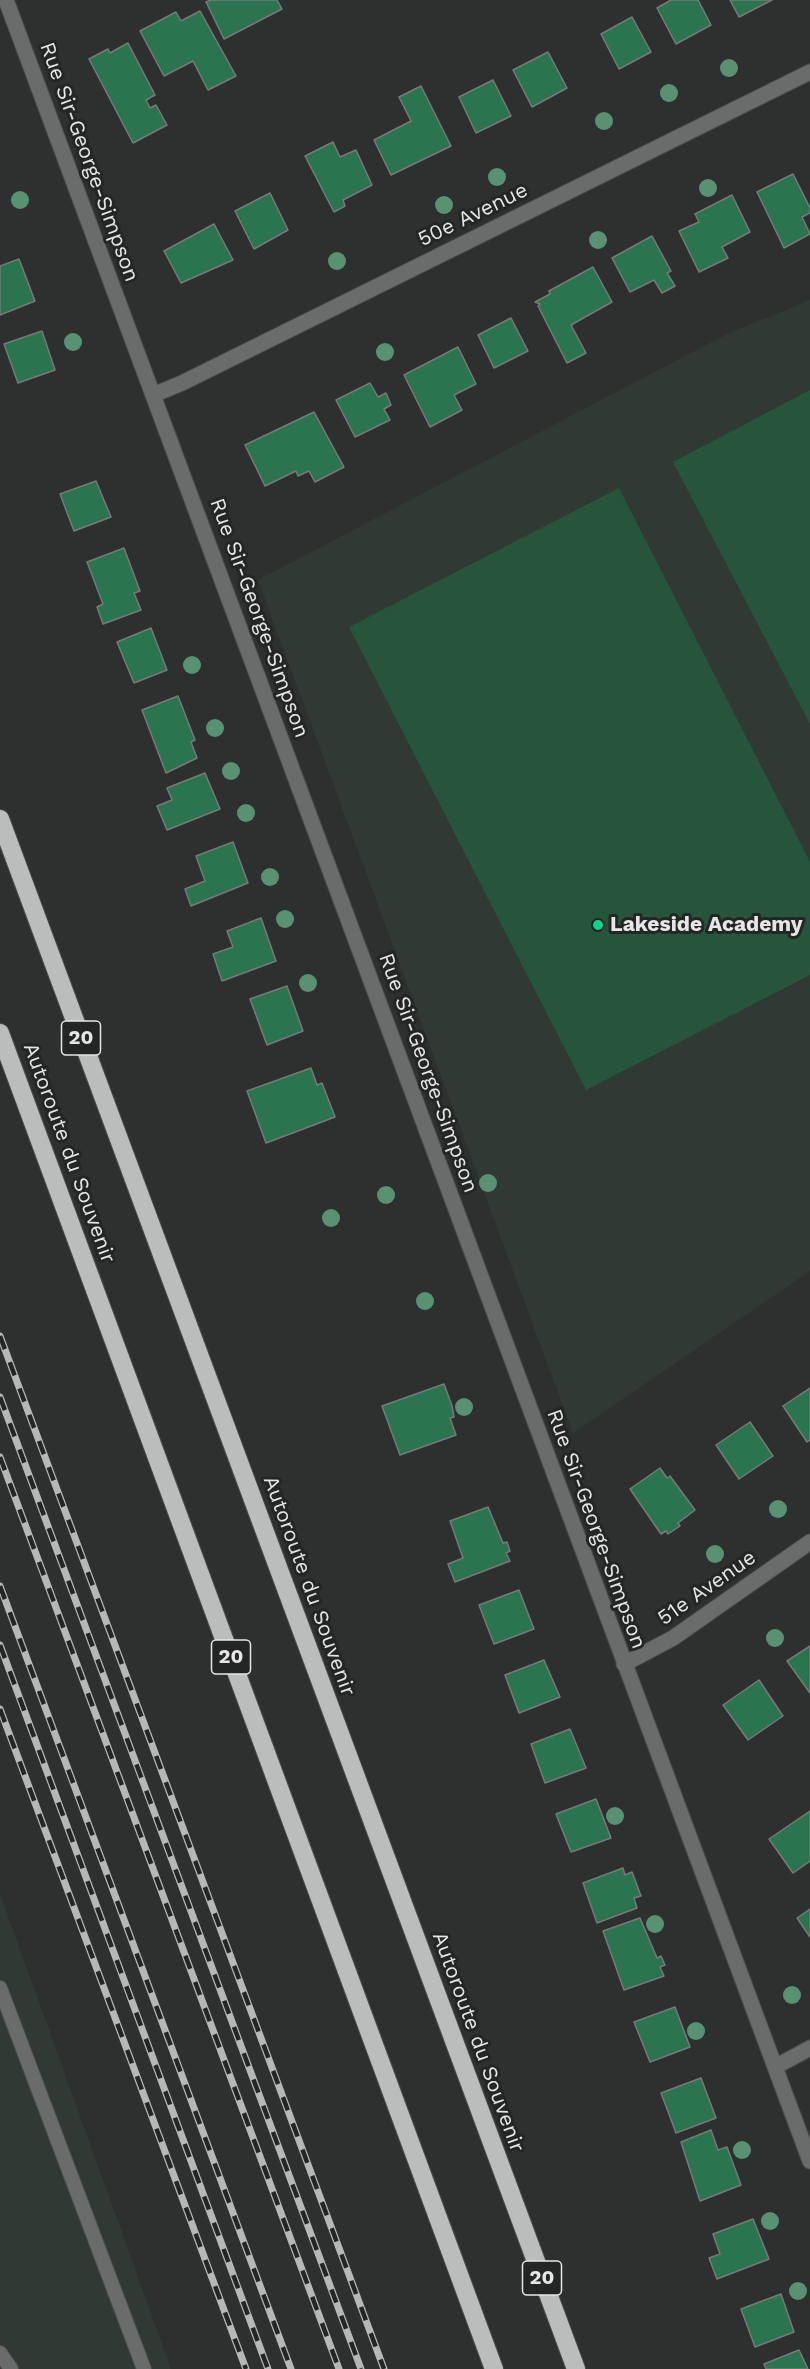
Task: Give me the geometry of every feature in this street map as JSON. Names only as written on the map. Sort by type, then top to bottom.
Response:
[{"type":"highway","name":"Autoroute du Souvenir","points":[[0,819],[576,2369]]},
{"type":"highway","name":"Autoroute du Souvenir","points":[[0,1033],[494,2369]]},
{"type":"street","name":"Rue Sir-George-Simpson","points":[[9,1],[153,395],[810,2161]]},
{"type":"street","name":"50e Avenue","points":[[153,395],[810,72]]},
{"type":"street","name":"51e Avenue","points":[[624,1664],[673,1638],[810,1542]]},
{"type":"street","points":[[775,2067],[810,2048]]},
{"type":"lane","points":[[0,1988],[144,2369]]},
{"type":"lane","points":[[0,2353],[11,2369]]},
{"type":"shaded area","name":"Lakeside Academy","points":[[810,300],[810,1271],[573,1433],[258,580],[729,333]]},
{"type":"shaded area","points":[[0,1894],[171,2369],[0,2369]]},
{"type":"green space","points":[[810,390],[810,724],[673,462]]},
{"type":"green space","points":[[619,488],[810,862],[810,975],[586,1090],[349,627]]},
{"type":"building","points":[[211,0],[277,0],[282,9],[224,39],[206,2]]},
{"type":"building","points":[[671,0],[698,0],[711,25],[676,44],[657,8]]},
{"type":"building","points":[[730,0],[772,0],[739,17]]},
{"type":"building","points":[[200,11],[236,76],[208,90],[193,61],[164,76],[140,31],[176,12],[181,21]]},
{"type":"building","points":[[632,17],[651,52],[619,69],[601,34]]},
{"type":"building","points":[[128,43],[155,95],[146,100],[150,108],[156,105],[167,125],[133,143],[89,59],[108,49],[110,53]]},
{"type":"building","points":[[548,52],[567,88],[532,107],[513,70]]},
{"type":"building","points":[[493,80],[511,116],[476,133],[459,97]]},
{"type":"building","points":[[421,86],[451,146],[391,175],[374,140],[411,121],[399,97]]},
{"type":"building","points":[[333,142],[340,157],[356,150],[372,185],[343,200],[345,206],[334,212],[305,156]]},
{"type":"building","points":[[793,174],[810,208],[810,213],[802,217],[810,234],[784,248],[757,192]]},
{"type":"building","points":[[270,193],[288,230],[254,249],[235,211]]},
{"type":"building","points":[[732,195],[750,232],[722,247],[728,258],[699,272],[679,231],[699,222],[695,214]]},
{"type":"building","points":[[214,224],[233,260],[181,283],[164,251]]},
{"type":"building","points":[[652,236],[671,271],[667,273],[675,286],[662,293],[654,280],[630,292],[612,258]]},
{"type":"building","points":[[19,259],[35,301],[0,315],[0,266]]},
{"type":"building","points":[[593,267],[612,302],[571,325],[586,353],[567,363],[538,306],[540,304],[535,302],[550,294],[549,291]]},
{"type":"building","points":[[511,318],[528,351],[494,368],[478,335]]},
{"type":"building","points":[[42,331],[55,370],[18,383],[4,344]]},
{"type":"building","points":[[458,347],[476,384],[454,395],[462,410],[430,427],[404,375]]},
{"type":"building","points":[[370,383],[378,397],[386,393],[391,405],[384,409],[390,420],[355,437],[336,400]]},
{"type":"building","points":[[314,412],[344,467],[315,482],[309,471],[298,476],[296,471],[265,486],[245,445]]},
{"type":"building","points":[[96,481],[111,517],[74,531],[60,494]]},
{"type":"building","points":[[124,548],[140,591],[134,593],[141,610],[103,624],[97,607],[103,604],[87,562]]},
{"type":"building","points":[[151,628],[167,670],[134,683],[117,642]]},
{"type":"building","points":[[178,696],[195,740],[191,742],[197,758],[166,773],[142,710]]},
{"type":"building","points":[[205,773],[220,809],[167,830],[157,806],[172,800],[167,788]]},
{"type":"building","points":[[233,842],[248,883],[191,906],[185,889],[205,881],[196,856]]},
{"type":"building","points":[[261,918],[276,961],[222,981],[213,954],[233,947],[227,931]]},
{"type":"building","points":[[287,986],[303,1031],[267,1045],[250,999]]},
{"type":"building","points":[[311,1068],[317,1085],[322,1083],[335,1117],[266,1143],[247,1091]]},
{"type":"building","points":[[444,1384],[452,1406],[454,1417],[450,1418],[456,1435],[400,1455],[382,1406]]},
{"type":"building","points":[[810,1388],[810,1440],[807,1442],[783,1406]]},
{"type":"building","points":[[750,1422],[773,1456],[739,1479],[716,1445]]},
{"type":"building","points":[[660,1468],[667,1478],[670,1476],[695,1510],[678,1523],[680,1526],[668,1534],[666,1531],[661,1534],[630,1489]]},
{"type":"building","points":[[488,1507],[503,1543],[507,1542],[510,1551],[506,1553],[510,1561],[455,1582],[448,1564],[463,1558],[450,1521]]},
{"type":"building","points":[[519,1590],[534,1629],[494,1644],[479,1605]]},
{"type":"building","points":[[810,1646],[810,1693],[787,1661]]},
{"type":"building","points":[[544,1660],[560,1697],[519,1713],[505,1675]]},
{"type":"building","points":[[759,1680],[783,1716],[748,1740],[723,1705]]},
{"type":"building","points":[[570,1729],[586,1768],[545,1783],[531,1744]]},
{"type":"building","points":[[596,1799],[611,1838],[571,1852],[556,1814]]},
{"type":"building","points":[[810,1811],[810,1861],[793,1873],[769,1839]]},
{"type":"building","points":[[623,1868],[625,1875],[632,1872],[641,1896],[634,1898],[637,1908],[597,1923],[583,1883]]},
{"type":"building","points":[[810,1909],[810,1937],[797,1918]]},
{"type":"building","points":[[640,1918],[657,1958],[661,1956],[665,1965],[660,1967],[664,1976],[624,1990],[603,1931]]},
{"type":"building","points":[[675,2007],[690,2047],[650,2062],[634,2022]]},
{"type":"building","points":[[701,2078],[716,2118],[676,2133],[661,2093]]},
{"type":"building","points":[[711,2130],[718,2150],[727,2147],[741,2185],[700,2201],[681,2142]]},
{"type":"building","points":[[753,2219],[769,2259],[717,2279],[709,2258],[720,2254],[713,2234]]},
{"type":"building","points":[[781,2294],[794,2332],[755,2347],[741,2309]]},
{"type":"building","points":[[799,2350],[808,2369],[766,2369],[764,2364]]},
{"type":"railway","points":[[0,1336],[384,2369]]},
{"type":"railway","points":[[0,1397],[361,2369]]},
{"type":"railway","points":[[0,1457],[339,2369]]},
{"type":"railway","points":[[0,1586],[291,2369]]},
{"type":"railway","points":[[0,1645],[268,2369]]},
{"type":"railway","points":[[0,1709],[246,2369]]},
{"type":"place","name":"Lakeside Academy","points":[[598,925]]}]
